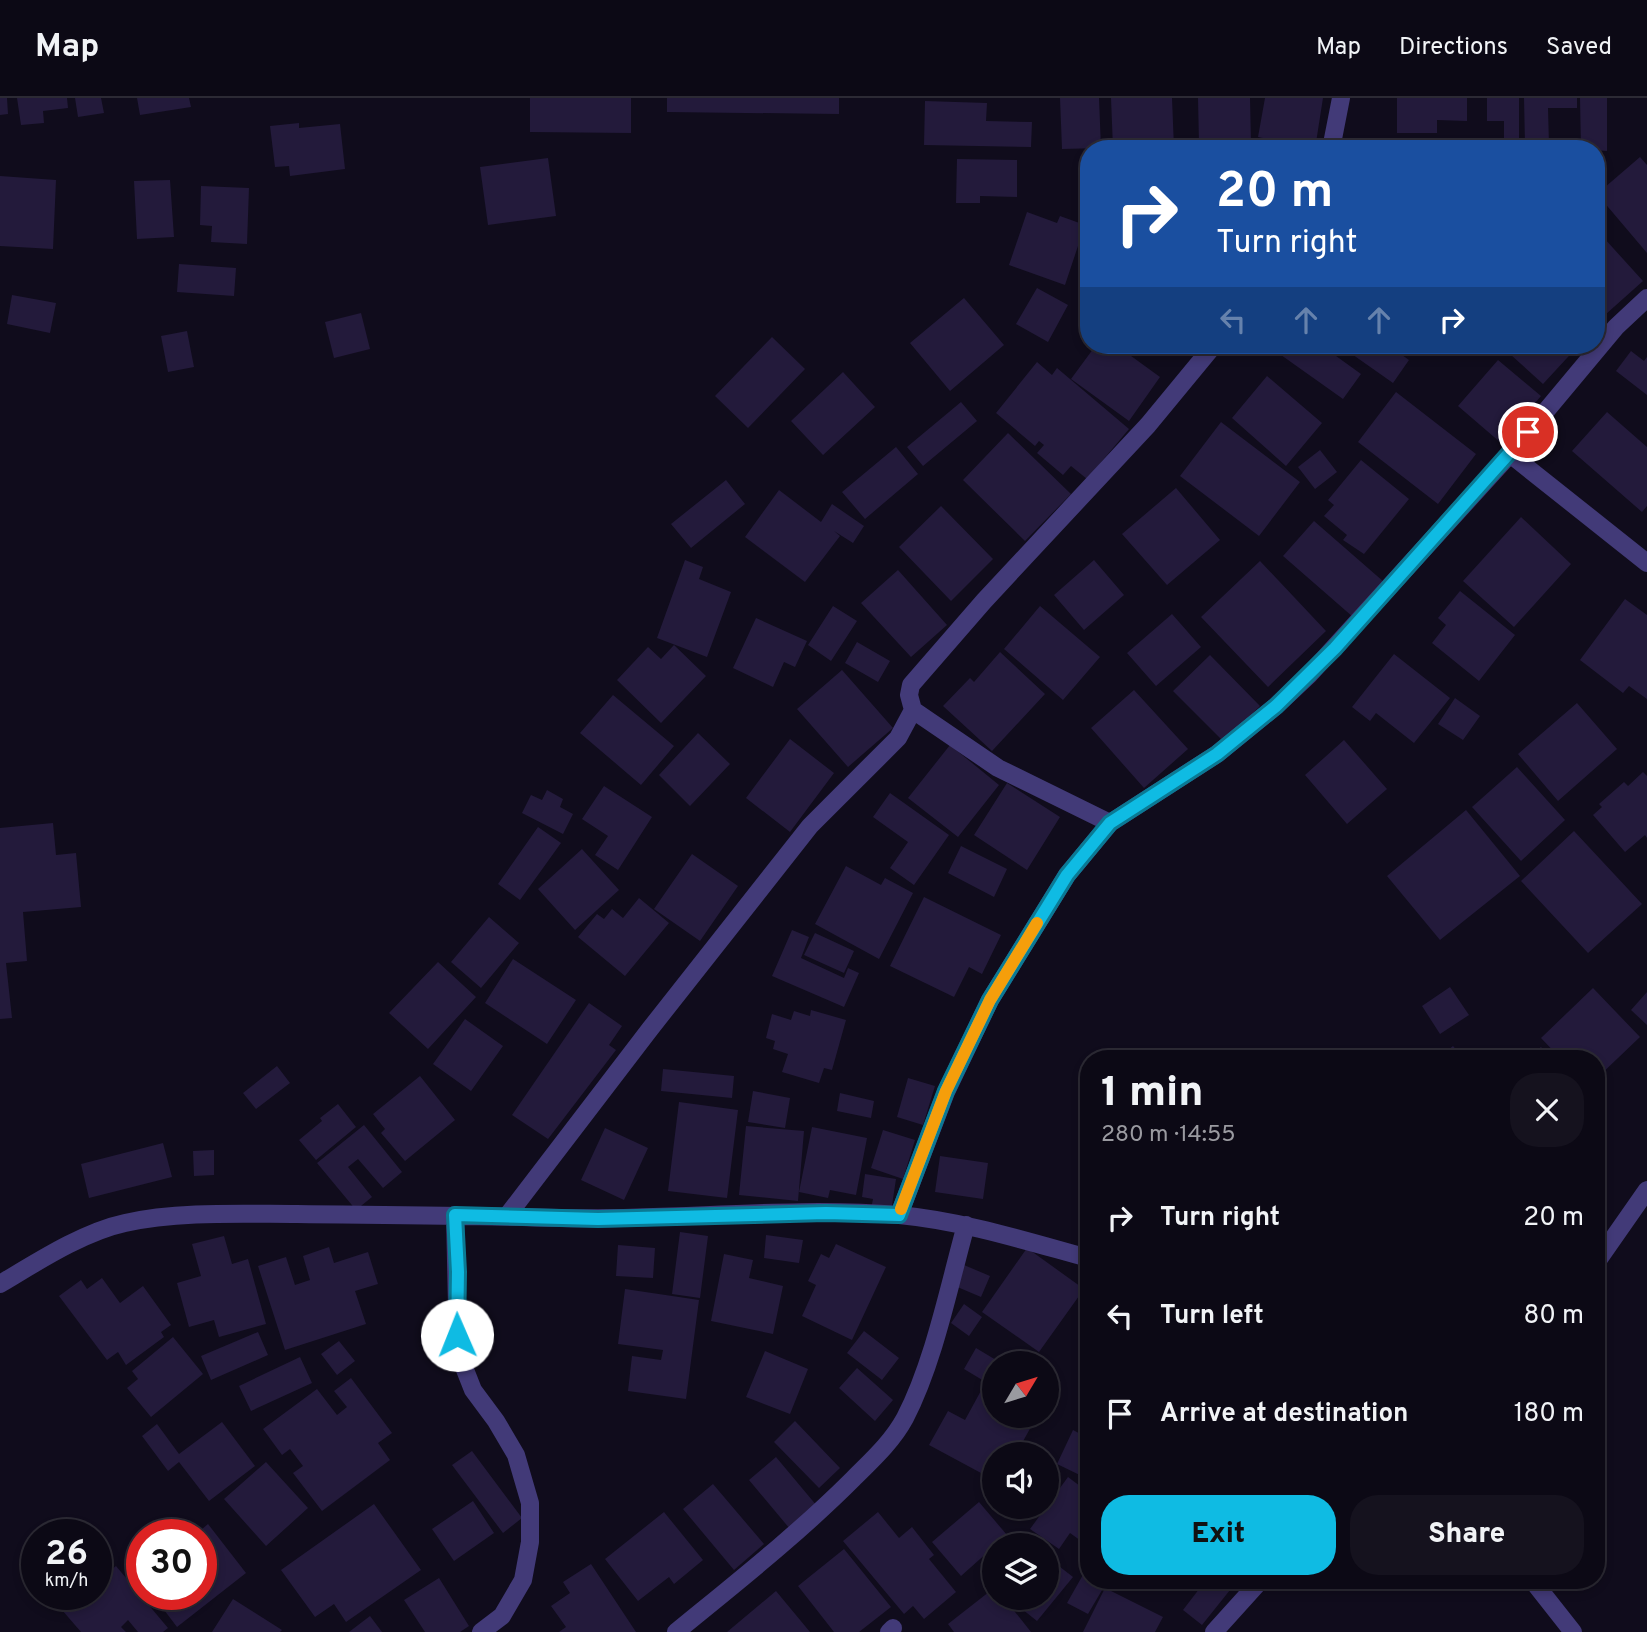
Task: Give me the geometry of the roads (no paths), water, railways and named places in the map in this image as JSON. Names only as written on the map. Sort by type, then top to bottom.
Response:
[{"type":"street","points":[[1333,140],[1342,98]]},
{"type":"street","points":[[1605,340],[1647,298]]},
{"type":"street","points":[[1110,823],[998,768],[913,710],[909,695],[911,685],[984,601],[1148,425],[1207,354]]},
{"type":"street","points":[[899,1215],[946,1091],[990,1000],[1067,875],[1110,823],[1217,754],[1276,706],[1335,648],[1510,454],[1593,354]]},
{"type":"street","points":[[1510,454],[1647,563]]},
{"type":"street","points":[[507,1216],[810,827],[898,738],[913,710]]},
{"type":"street","points":[[1605,1250],[1647,1190]]},
{"type":"street","points":[[0,1284],[88,1237],[121,1224],[150,1218],[248,1214],[598,1219],[826,1213],[899,1215],[966,1225],[1080,1256]]},
{"type":"street","points":[[455,1215],[458,1352],[473,1390],[516,1455],[530,1503],[530,1542],[523,1580],[502,1616],[481,1632]]},
{"type":"street","points":[[676,1632],[776,1550],[887,1445],[905,1418],[927,1364],[966,1225]]},
{"type":"street","points":[[1214,1632],[1253,1589]]},
{"type":"street","points":[[1539,1589],[1573,1632]]}]
